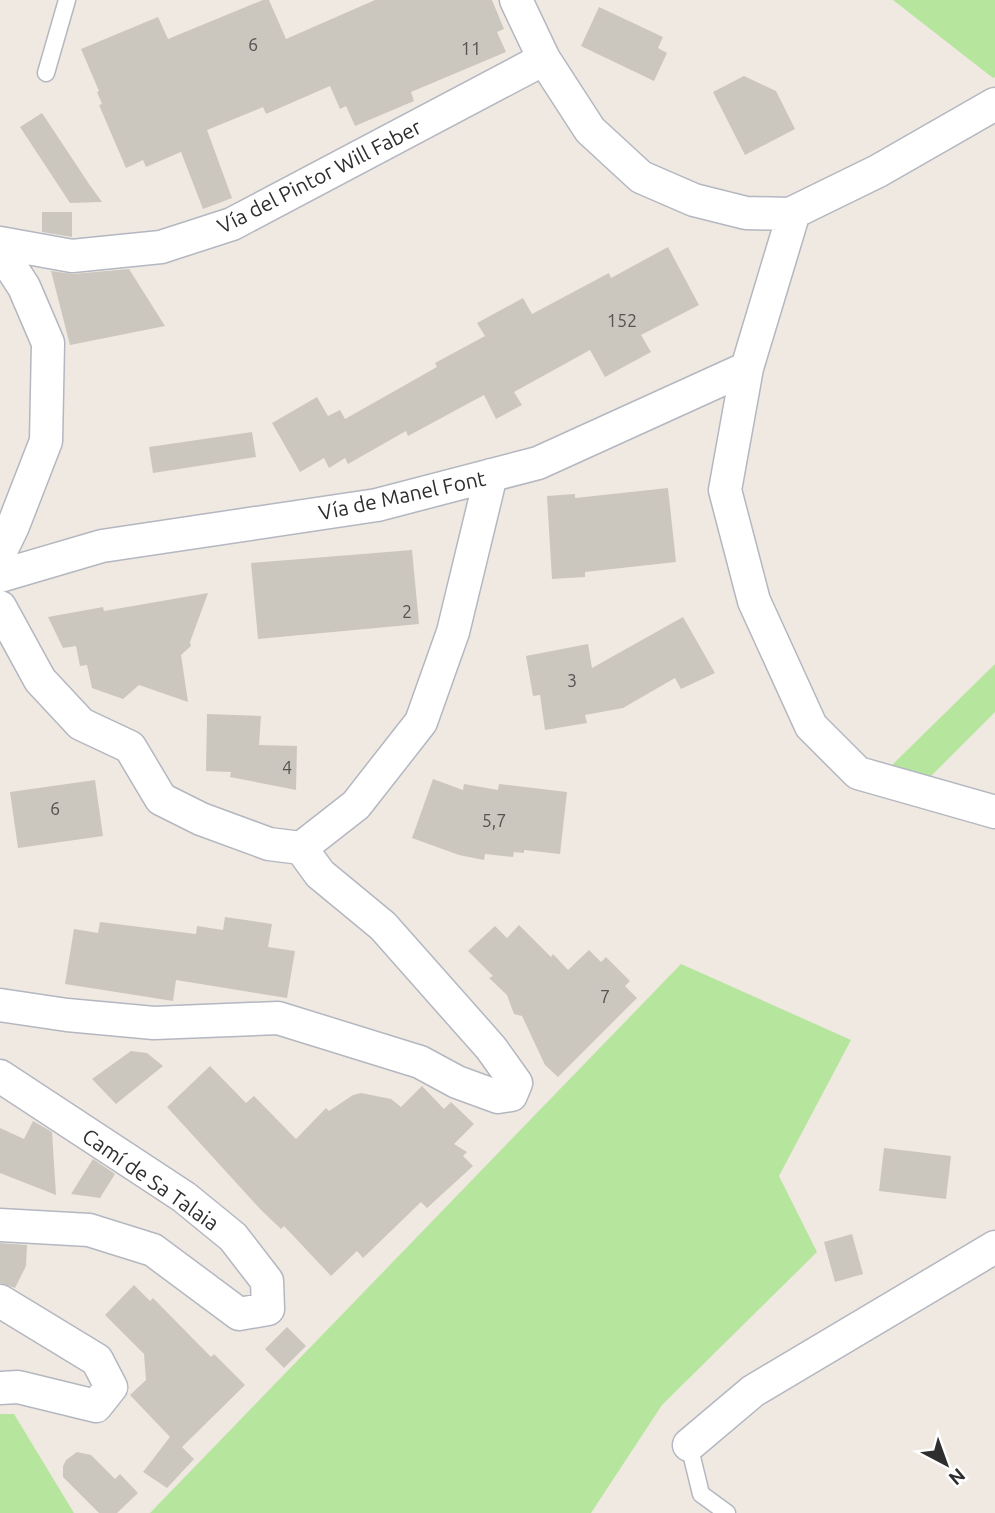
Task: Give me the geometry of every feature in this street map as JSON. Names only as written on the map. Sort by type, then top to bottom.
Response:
[{"type":"street","points":[[516,0],[544,59],[590,130],[641,177],[694,200],[746,213],[790,214],[878,172],[995,104]]},
{"type":"street","name":"Vía del Pintor Will Faber","points":[[0,243],[72,256],[161,247],[232,225],[544,59]]},
{"type":"street","points":[[794,212],[747,368],[725,490],[754,601],[811,726],[858,773],[995,812]]},
{"type":"street","points":[[0,250],[24,287],[48,342],[46,441],[0,553]]},
{"type":"street","name":"Vía de Manel Font","points":[[0,576],[102,546],[377,505],[538,463],[747,368]]},
{"type":"street","points":[[0,607],[40,680],[81,724],[130,747],[161,799],[201,819],[269,844],[301,848],[356,805],[421,722],[453,632],[491,475]]},
{"type":"street","points":[[0,1005],[67,1015],[154,1023],[278,1018],[420,1062],[457,1082],[498,1097],[512,1095],[516,1083],[491,1048],[383,926],[320,874],[301,848]]},
{"type":"street","name":"Camí de Sa Talaia","points":[[0,1076],[184,1197],[233,1237],[267,1282],[268,1309],[239,1314],[153,1251],[89,1230],[0,1225]]},
{"type":"street","points":[[689,1445],[753,1391],[995,1247]]},
{"type":"street","points":[[0,1301],[97,1360],[111,1387],[96,1406],[18,1387],[0,1388]]},
{"type":"lane","points":[[46,73],[66,0]]},
{"type":"lane","points":[[689,1445],[701,1494],[727,1513]]},
{"type":"green space","points":[[893,0],[995,0],[995,77],[993,78]]},
{"type":"green space","points":[[995,664],[995,712],[929,778],[889,768]]},
{"type":"green space","points":[[681,964],[851,1040],[779,1176],[817,1252],[662,1405],[591,1513],[150,1513]]},
{"type":"green space","points":[[0,1414],[14,1414],[74,1513],[0,1513]]},
{"type":"building","points":[[263,0],[269,0],[286,39],[375,0],[492,0],[504,29],[497,32],[506,52],[411,92],[414,101],[355,126],[346,106],[340,109],[330,86],[266,114],[263,107],[207,130],[232,198],[203,209],[181,152],[146,167],[143,160],[126,168],[99,105],[102,104],[97,92],[99,91],[81,49],[158,17],[168,39]]},
{"type":"building","points":[[599,7],[663,37],[658,48],[667,53],[654,81],[581,46]]},
{"type":"building","points":[[744,76],[776,91],[795,129],[745,155],[713,92]]},
{"type":"building","points":[[42,113],[102,202],[70,203],[20,127]]},
{"type":"building","points":[[42,212],[72,212],[72,237],[42,232]]},
{"type":"building","points":[[668,247],[699,305],[641,335],[651,352],[605,377],[590,350],[514,392],[522,405],[496,419],[484,395],[408,436],[406,431],[348,464],[345,458],[329,468],[324,458],[300,472],[272,423],[317,397],[328,416],[340,410],[345,419],[437,367],[435,363],[485,336],[477,323],[523,298],[532,314],[609,273],[611,278]]},
{"type":"building","points":[[129,269],[165,326],[70,345],[51,271],[73,274]]},
{"type":"building","points":[[252,432],[256,457],[153,473],[149,447]]},
{"type":"building","points":[[668,488],[676,562],[585,572],[585,577],[552,579],[547,496],[575,494],[575,498]]},
{"type":"building","points":[[412,550],[419,624],[258,639],[251,563]]},
{"type":"building","points":[[208,593],[190,642],[191,646],[181,655],[188,702],[139,685],[123,699],[92,688],[87,665],[80,666],[76,646],[63,648],[48,617],[103,607],[104,611]]},
{"type":"building","points":[[683,617],[715,673],[681,689],[675,678],[623,708],[585,715],[587,723],[545,730],[540,695],[533,696],[526,656],[588,644],[592,668]]},
{"type":"building","points":[[207,714],[261,716],[259,745],[297,746],[296,790],[230,777],[231,772],[206,771]]},
{"type":"building","points":[[433,779],[463,790],[464,784],[498,790],[499,784],[567,792],[560,854],[524,850],[524,853],[514,852],[513,857],[485,854],[484,860],[459,855],[412,838]]},
{"type":"building","points":[[95,780],[103,836],[18,848],[10,792]]},
{"type":"building","points":[[225,917],[272,924],[268,947],[295,951],[287,998],[176,980],[173,1001],[65,984],[74,929],[98,933],[100,922],[196,934],[197,926],[223,930]]},
{"type":"building","points":[[519,925],[568,970],[589,950],[601,962],[606,957],[630,981],[625,986],[637,998],[558,1077],[545,1065],[522,1016],[514,1014],[507,995],[489,978],[493,976],[468,951],[495,926],[507,938]]},
{"type":"building","points":[[131,1051],[147,1053],[163,1066],[116,1104],[92,1079]]},
{"type":"building","points":[[210,1066],[246,1103],[254,1096],[296,1139],[326,1108],[329,1111],[353,1095],[361,1093],[391,1099],[401,1107],[422,1086],[444,1109],[451,1102],[474,1124],[454,1144],[467,1152],[463,1156],[473,1166],[427,1208],[421,1202],[363,1258],[357,1251],[331,1276],[284,1226],[281,1229],[262,1211],[167,1107]]},
{"type":"building","points":[[33,1121],[52,1132],[56,1195],[0,1173],[0,1128],[24,1139]]},
{"type":"building","points":[[884,1148],[951,1156],[946,1199],[879,1191]]},
{"type":"building","points":[[93,1159],[115,1174],[100,1198],[71,1194]]},
{"type":"building","points":[[852,1234],[863,1274],[835,1282],[824,1242]]},
{"type":"building","points":[[0,1243],[27,1245],[26,1266],[15,1288],[0,1283]]},
{"type":"building","points":[[134,1285],[150,1301],[153,1298],[211,1357],[214,1354],[245,1385],[182,1447],[194,1459],[167,1488],[143,1472],[170,1437],[130,1395],[146,1380],[144,1354],[105,1315]]},
{"type":"building","points":[[287,1327],[306,1346],[284,1368],[265,1349]]},
{"type":"building","points":[[77,1452],[91,1455],[115,1479],[120,1474],[138,1493],[117,1513],[99,1513],[63,1477],[66,1460]]}]
